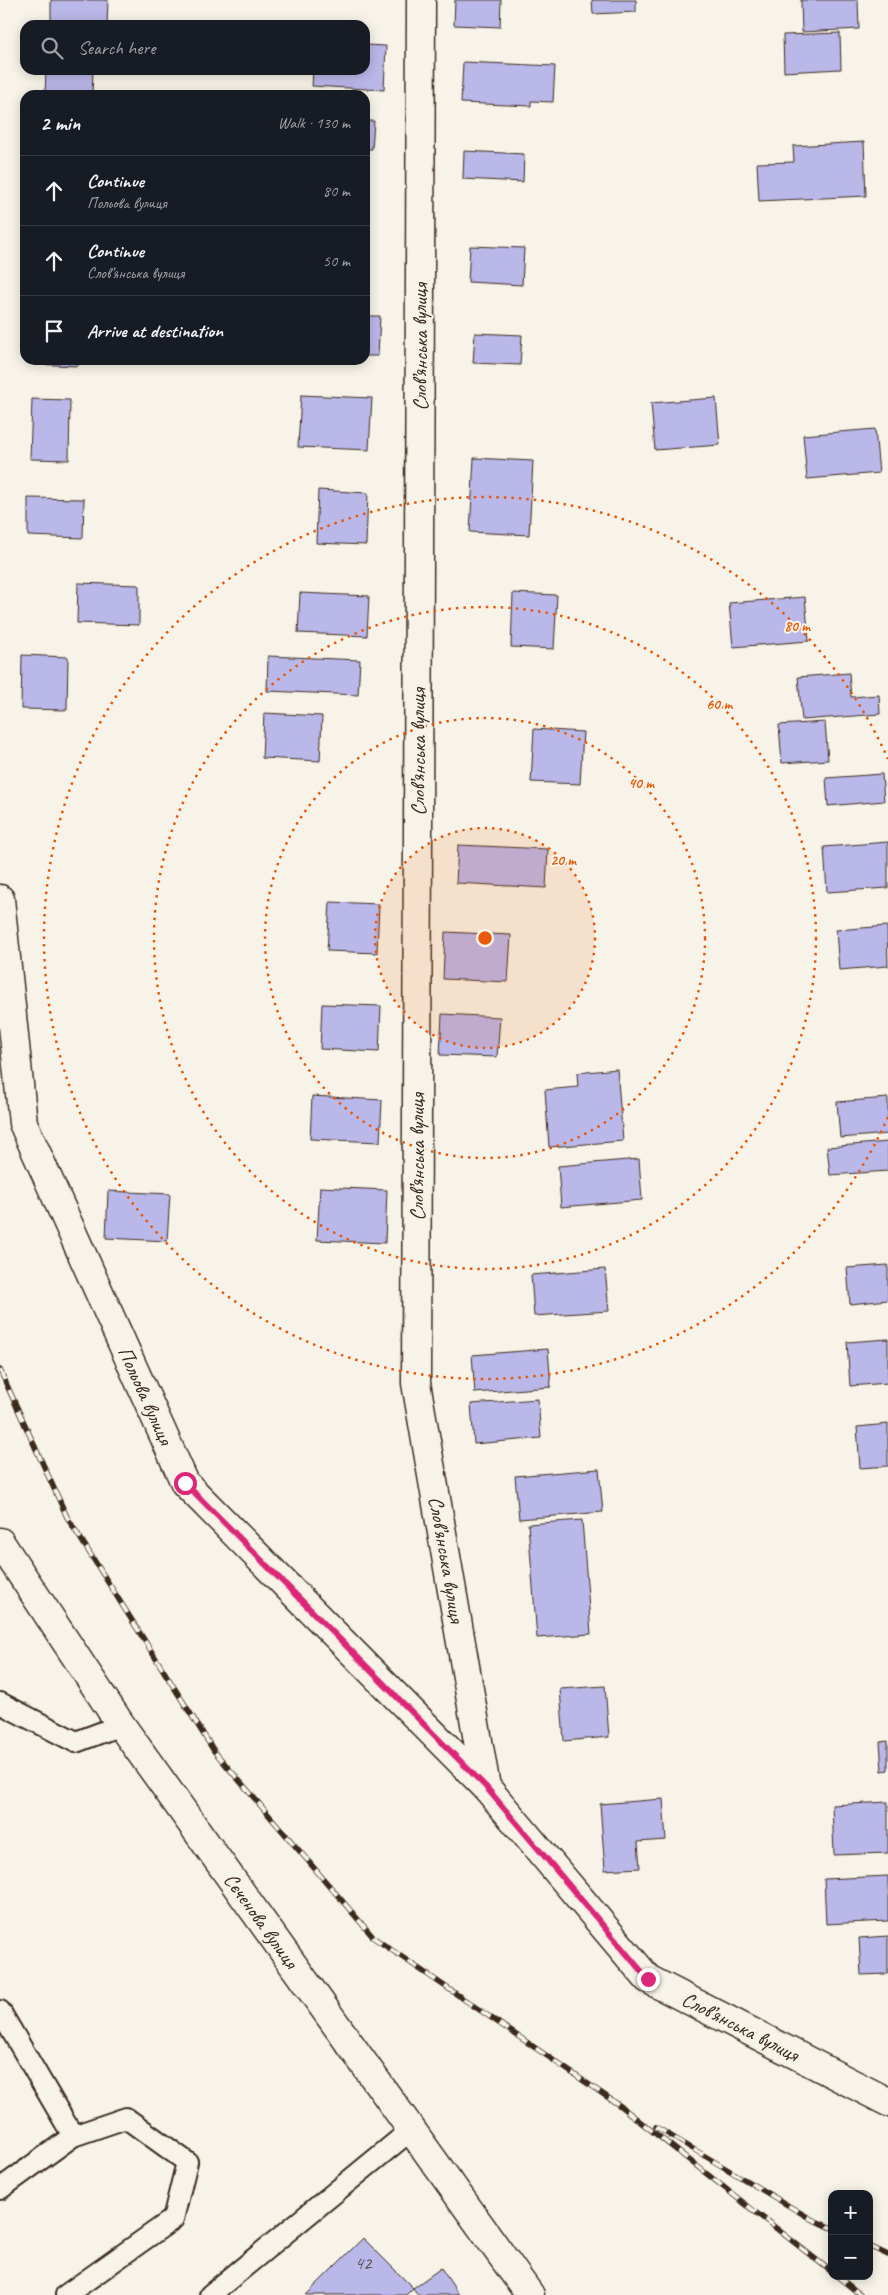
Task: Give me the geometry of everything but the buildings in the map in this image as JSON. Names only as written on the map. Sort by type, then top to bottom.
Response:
[{"type":"street","name":"Слов’янська вулиця","points":[[421,0],[416,1383],[486,1787],[648,1979],[888,2102]]},
{"type":"street","name":"Польова вулиця","points":[[0,899],[23,1123],[185,1483],[486,1787]]},
{"type":"street","name":"Сєченова вулиця","points":[[0,1542],[121,1725],[530,2295]]},
{"type":"lane","points":[[0,1703],[76,1742],[121,1725]]},
{"type":"lane","points":[[0,2011],[73,2136]]},
{"type":"lane","points":[[0,2190],[73,2136],[126,2118],[187,2162],[173,2219],[66,2295]]},
{"type":"lane","points":[[210,2295],[411,2130]]},
{"type":"railway","points":[[0,1370],[67,1517],[214,1751],[374,1938],[619,2105],[828,2269]]},
{"type":"railway","points":[[656,2127],[811,2219],[828,2226]]},
{"type":"railway","points":[[873,2248],[888,2255]]},
{"type":"railway","points":[[842,2280],[861,2295]]},
{"type":"route","points":[[185,1483],[486,1787],[648,1979]]}]
